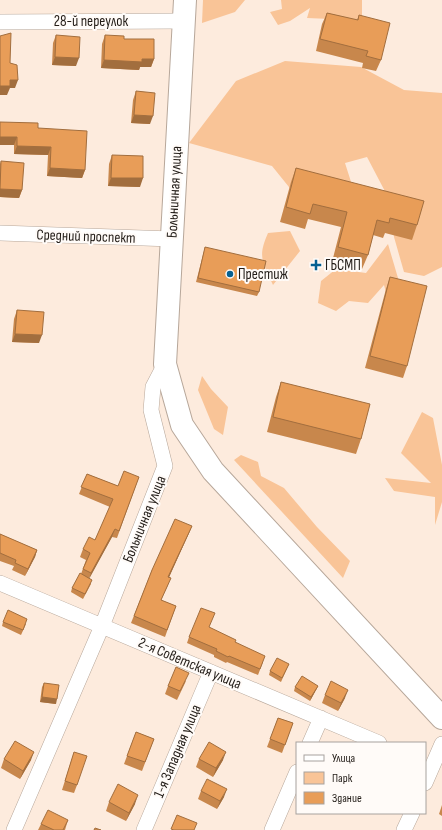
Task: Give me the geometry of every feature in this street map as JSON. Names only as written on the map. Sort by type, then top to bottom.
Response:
[{"type":"main road","name":"Больничная улица","points":[[165,364],[184,10]]},
{"type":"main road","points":[[165,364],[182,425],[213,471],[442,718]]},
{"type":"street","name":"28-й переулок","points":[[0,22],[184,10]]},
{"type":"street","name":"Средний проспект","points":[[0,233],[172,239]]},
{"type":"street","name":"Больничная улица","points":[[14,830],[102,626],[165,466],[151,410],[153,387],[165,364]]},
{"type":"street","name":"2-я Советская улица","points":[[0,583],[377,742]]},
{"type":"street","name":"1-я Западная улица","points":[[144,830],[211,672]]},
{"type":"street","points":[[310,742],[321,718]]},
{"type":"street","points":[[426,778],[429,764],[442,744]]},
{"type":"street","points":[[272,830],[296,774]]},
{"type":"street","points":[[404,830],[412,814]]},
{"type":"green space","points":[[203,0],[245,0],[235,12],[202,23]]},
{"type":"green space","points":[[281,0],[362,0],[362,19],[339,30],[330,19],[307,18],[310,8],[290,21],[278,25],[270,12],[282,9]]},
{"type":"green space","points":[[285,61],[361,67],[404,90],[442,93],[442,267],[424,276],[404,272],[394,237],[389,199],[367,157],[345,163],[352,185],[310,213],[272,166],[189,143],[236,81]]},
{"type":"green space","points":[[290,231],[300,251],[273,285],[263,260],[262,254],[265,241],[268,233]]},
{"type":"green space","points":[[388,244],[403,295],[389,304],[384,285],[368,303],[349,301],[336,311],[318,303],[321,281],[336,269],[366,273]]},
{"type":"green space","points":[[202,376],[211,389],[228,407],[223,435],[214,429],[198,390]]},
{"type":"green space","points":[[422,412],[433,418],[442,465],[442,502],[435,525],[435,497],[394,491],[385,478],[431,483],[401,453]]},
{"type":"green space","points":[[241,455],[258,462],[261,476],[284,488],[317,527],[350,561],[343,578],[234,460]]},
{"type":"building","points":[[327,13],[358,20],[359,15],[390,23],[381,60],[366,56],[368,51],[320,39]]},
{"type":"building","points":[[11,33],[10,63],[17,65],[18,80],[10,80],[10,86],[0,86],[0,36]]},
{"type":"building","points":[[56,35],[80,37],[79,58],[55,57]]},
{"type":"building","points":[[105,35],[124,36],[124,39],[154,39],[154,59],[142,59],[142,62],[104,60]]},
{"type":"building","points":[[136,91],[155,93],[153,116],[134,115]]},
{"type":"building","points":[[0,122],[38,123],[38,128],[87,131],[85,170],[50,168],[51,147],[17,146],[17,137],[0,137]]},
{"type":"building","points":[[112,155],[143,156],[143,178],[111,178]]},
{"type":"building","points":[[1,161],[24,163],[22,190],[0,189]]},
{"type":"building","points":[[296,168],[424,201],[417,225],[390,218],[389,223],[377,220],[368,255],[338,247],[347,212],[313,204],[310,214],[286,207]]},
{"type":"building","name":"Престиж","points":[[205,247],[266,261],[259,292],[198,278]]},
{"type":"building","points":[[390,277],[427,286],[407,366],[370,356]]},
{"type":"building","points":[[17,310],[44,312],[42,335],[15,334]]},
{"type":"building","points":[[281,382],[370,404],[361,439],[273,417]]},
{"type":"building","points":[[124,471],[139,477],[119,531],[115,529],[91,573],[83,569],[90,553],[83,549],[89,537],[95,540],[113,499],[81,487],[87,474],[118,486]]},
{"type":"building","points":[[175,519],[192,526],[168,577],[171,578],[161,600],[176,606],[167,630],[134,616],[152,570]]},
{"type":"building","points":[[0,534],[37,550],[28,569],[15,563],[16,560],[0,553]]},
{"type":"building","points":[[80,573],[92,580],[85,594],[72,588]]},
{"type":"building","points":[[201,608],[215,613],[209,627],[236,640],[235,642],[265,656],[260,669],[229,656],[228,657],[216,651],[217,649],[189,637]]},
{"type":"building","points":[[8,610],[27,619],[23,630],[3,622]]},
{"type":"building","points":[[277,658],[289,664],[282,678],[270,671]]},
{"type":"building","points":[[176,667],[189,673],[180,691],[168,686]]},
{"type":"building","points":[[302,676],[318,686],[311,697],[295,687]]},
{"type":"building","points":[[331,681],[348,690],[341,703],[325,695]]},
{"type":"building","points":[[44,683],[59,685],[57,699],[42,697]]},
{"type":"building","points":[[278,718],[293,723],[285,745],[270,739]]},
{"type":"building","points":[[136,732],[154,739],[145,762],[127,756]]},
{"type":"building","points":[[15,741],[34,752],[23,771],[4,759]]},
{"type":"building","points":[[209,742],[226,752],[216,768],[199,759]]},
{"type":"building","points":[[74,752],[87,756],[77,785],[65,781]]},
{"type":"building","points":[[207,779],[227,789],[220,801],[201,791]]},
{"type":"building","points":[[118,784],[138,795],[129,813],[109,802]]},
{"type":"building","points":[[48,810],[68,820],[63,830],[54,830],[41,824]]},
{"type":"building","points":[[177,815],[197,823],[194,830],[171,829]]},
{"type":"place","name":"ГБСМП","points":[[316,265]]},
{"type":"place","name":"Престиж","points":[[230,274]]}]
